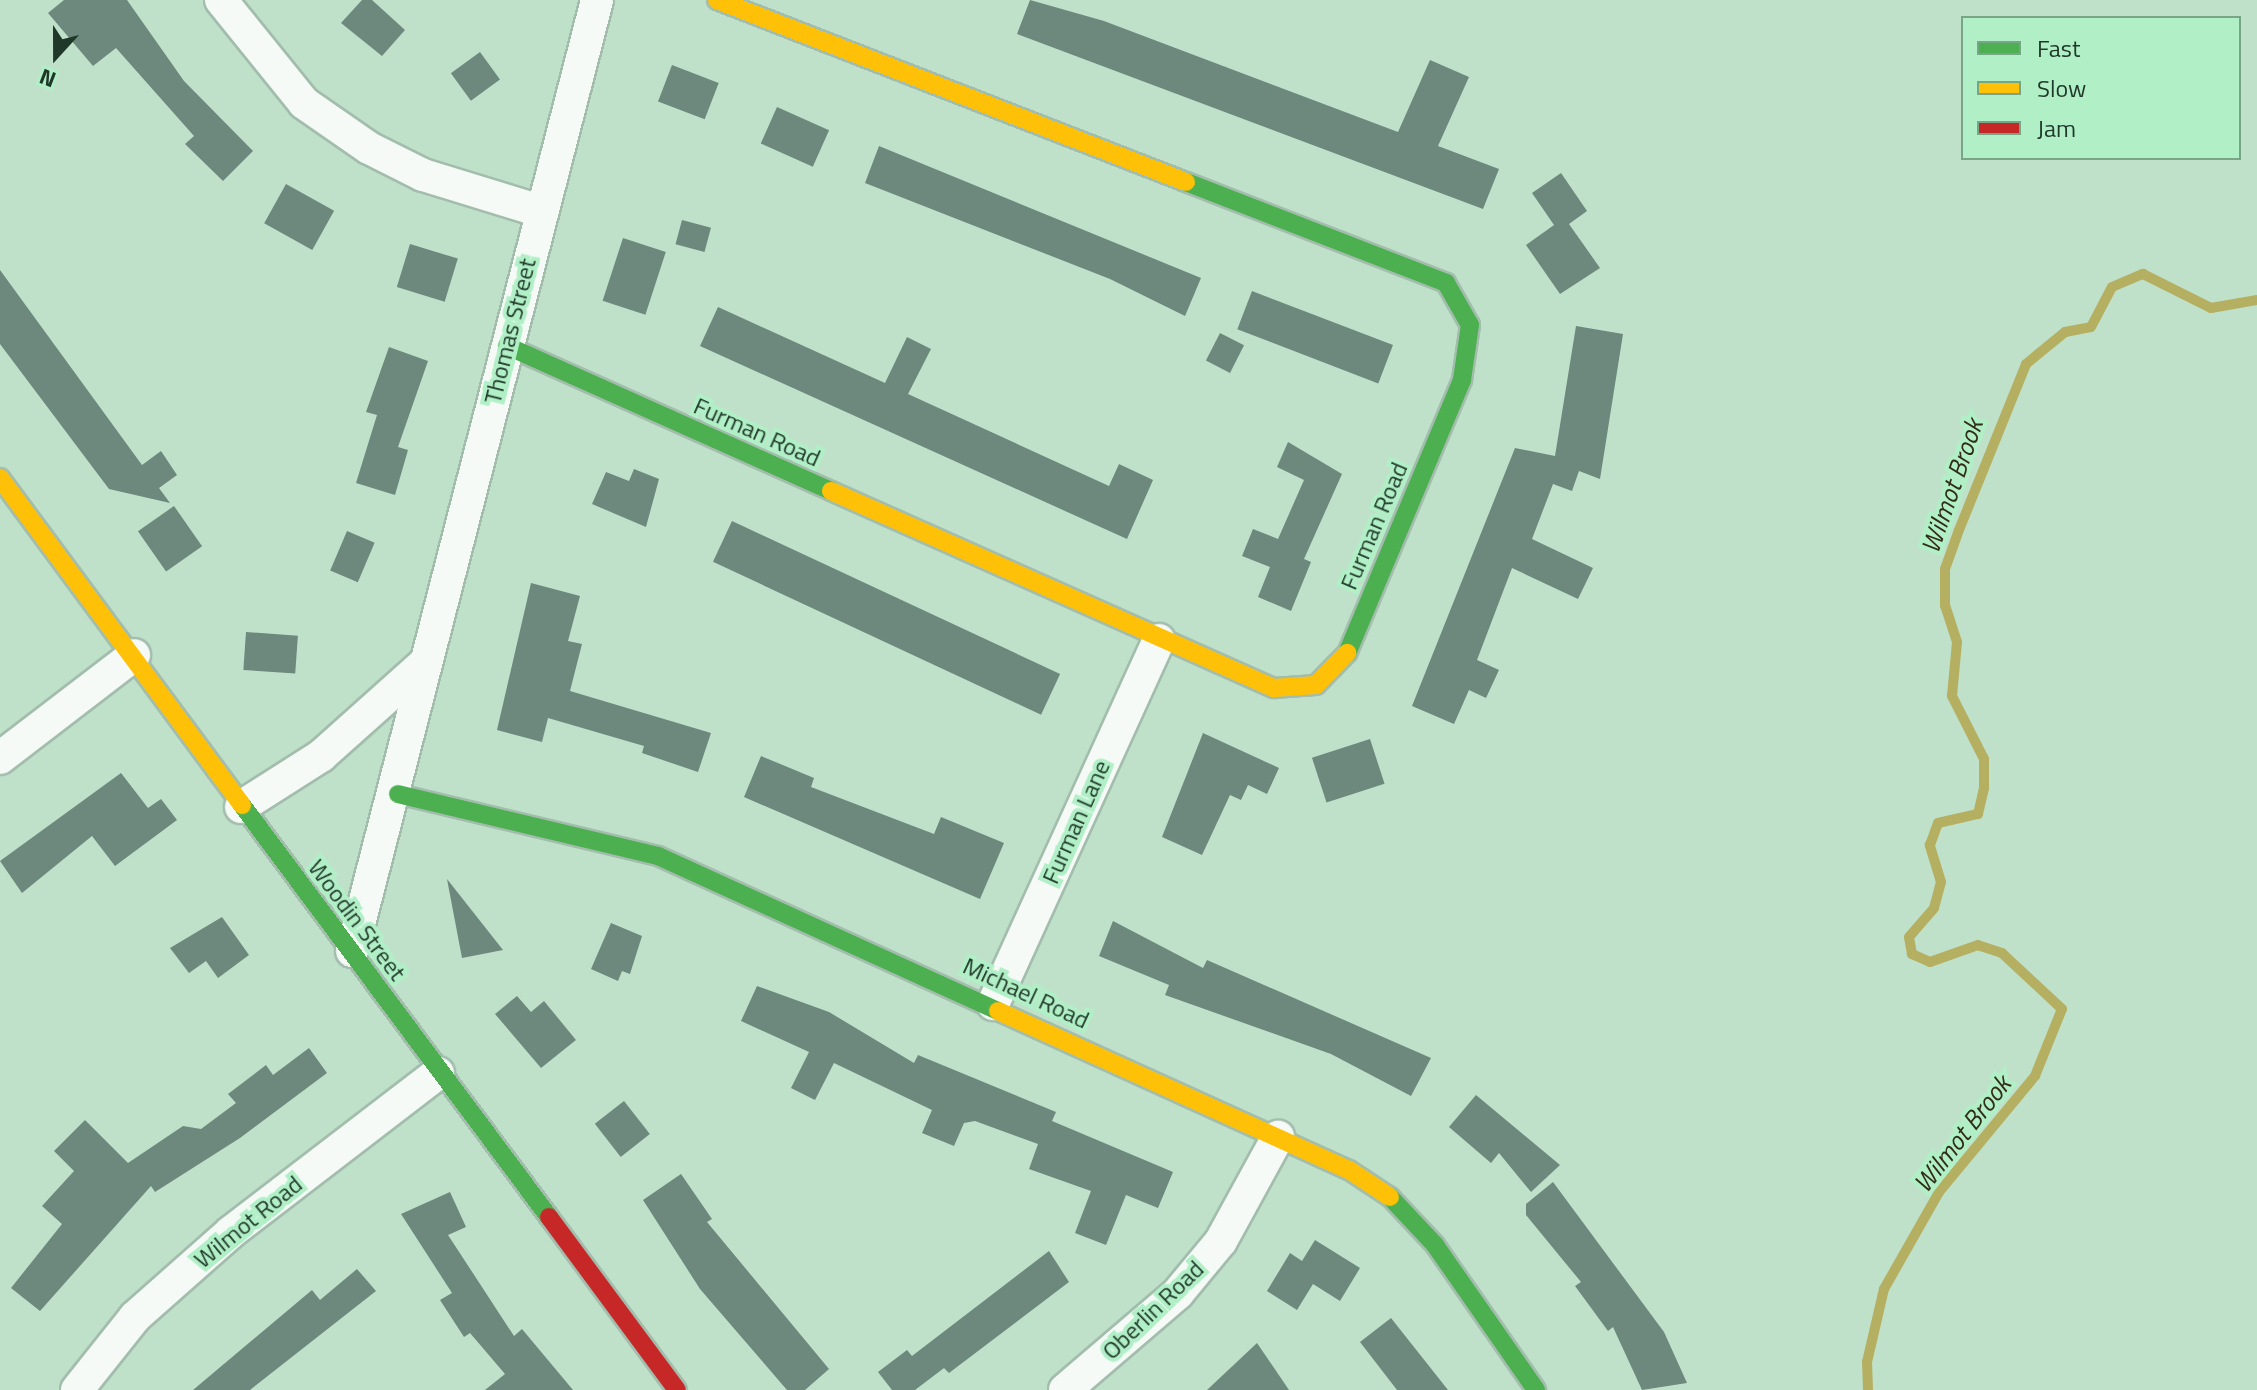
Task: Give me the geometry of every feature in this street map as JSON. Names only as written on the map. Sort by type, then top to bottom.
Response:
[{"type":"street","points":[[221,0],[304,103],[369,148],[423,175],[540,211]]},
{"type":"street","name":"Thomas Street","points":[[352,951],[398,794],[425,663],[597,0]]},
{"type":"street","name":"Furman Road","points":[[507,346],[1159,640],[1274,688],[1316,685],[1344,661],[1462,380],[1470,325],[1457,299],[1422,269],[717,0]]},
{"type":"street","name":"Woodin Street","points":[[0,478],[134,655],[241,807],[352,951],[438,1073],[677,1390]]},
{"type":"street","name":"Furman Lane","points":[[993,1004],[1159,640]]},
{"type":"street","points":[[0,758],[134,655]]},
{"type":"street","points":[[241,807],[321,756],[425,663]]},
{"type":"street","name":"Michael Road","points":[[398,794],[658,856],[993,1004],[1278,1137],[1390,1197],[1435,1245],[1536,1390]]},
{"type":"street","name":"Wilmot Road","points":[[77,1390],[135,1317],[207,1253],[438,1073]]},
{"type":"street","name":"Oberlin Road","points":[[1065,1390],[1178,1293],[1221,1241],[1278,1137]]},
{"type":"building","points":[[64,0],[127,0],[184,81],[253,151],[223,181],[185,144],[194,136],[116,48],[93,66],[48,13]]},
{"type":"building","points":[[362,0],[372,0],[405,30],[382,56],[341,23]]},
{"type":"building","points":[[1030,0],[1104,21],[1398,132],[1430,60],[1469,77],[1438,146],[1499,169],[1483,209],[1017,34]]},
{"type":"building","points":[[480,52],[500,80],[471,101],[451,73]]},
{"type":"building","points":[[672,65],[719,83],[705,119],[658,101]]},
{"type":"building","points":[[777,107],[829,130],[813,167],[761,144]]},
{"type":"building","points":[[879,146],[1201,278],[1185,316],[1110,279],[865,183]]},
{"type":"building","points":[[1561,173],[1587,211],[1569,224],[1600,268],[1560,294],[1526,245],[1554,225],[1532,193]]},
{"type":"building","points":[[286,184],[334,211],[312,250],[264,223]]},
{"type":"building","points":[[682,220],[711,228],[705,252],[676,244]]},
{"type":"building","points":[[623,238],[666,252],[645,315],[603,301]]},
{"type":"building","points":[[410,244],[458,259],[445,302],[397,287]]},
{"type":"building","points":[[0,270],[142,465],[161,451],[177,475],[159,488],[170,503],[109,489],[0,344]]},
{"type":"building","points":[[1252,291],[1393,345],[1378,383],[1237,329]]},
{"type":"building","points":[[718,307],[885,383],[907,337],[931,349],[908,394],[1109,486],[1119,464],[1153,480],[1127,539],[700,346]]},
{"type":"building","points":[[1576,326],[1623,334],[1600,479],[1579,471],[1572,491],[1553,484],[1532,539],[1593,568],[1578,599],[1512,568],[1477,660],[1499,670],[1486,698],[1469,690],[1454,724],[1412,706],[1515,448],[1555,456]]},
{"type":"building","points":[[1220,333],[1244,345],[1230,373],[1206,361]]},
{"type":"building","points":[[389,347],[428,361],[398,447],[408,450],[395,495],[356,483],[377,415],[366,412]]},
{"type":"building","points":[[1288,442],[1342,474],[1304,559],[1311,562],[1291,611],[1258,597],[1270,567],[1242,556],[1253,529],[1278,539],[1304,480],[1277,467]]},
{"type":"building","points":[[634,469],[659,479],[646,527],[592,504],[606,472],[629,481]]},
{"type":"building","points":[[174,506],[202,546],[166,571],[138,531]]},
{"type":"building","points":[[732,521],[1060,674],[1041,715],[713,562]]},
{"type":"building","points":[[347,531],[375,543],[358,582],[330,571]]},
{"type":"building","points":[[531,583],[580,596],[568,641],[582,644],[570,691],[711,733],[698,772],[642,753],[644,746],[548,718],[542,742],[497,730]]},
{"type":"building","points":[[246,632],[298,636],[295,674],[243,670]]},
{"type":"building","points":[[1203,733],[1279,768],[1267,794],[1248,785],[1241,800],[1230,795],[1202,855],[1162,837]]},
{"type":"building","points":[[1370,739],[1385,784],[1327,803],[1312,758]]},
{"type":"building","points":[[761,756],[814,778],[811,787],[934,834],[941,817],[1004,843],[980,899],[744,797]]},
{"type":"building","points":[[121,773],[148,808],[161,799],[177,820],[115,866],[92,836],[22,893],[0,861]]},
{"type":"building","points":[[447,879],[503,950],[462,958]]},
{"type":"building","points":[[222,917],[249,955],[218,978],[206,961],[189,973],[170,948]]},
{"type":"building","points":[[1113,921],[1203,968],[1207,960],[1431,1058],[1411,1096],[1331,1054],[1165,995],[1169,985],[1099,956]]},
{"type":"building","points":[[611,923],[642,936],[630,974],[622,971],[618,981],[591,969]]},
{"type":"building","points":[[757,986],[829,1012],[914,1063],[918,1055],[1056,1112],[1052,1121],[1173,1172],[1158,1208],[1126,1195],[1106,1245],[1075,1233],[1091,1191],[1029,1169],[1038,1144],[975,1121],[964,1123],[954,1146],[922,1133],[932,1110],[834,1063],[815,1100],[791,1088],[809,1052],[741,1021]]},
{"type":"building","points":[[517,996],[531,1012],[544,1001],[576,1040],[541,1068],[495,1014]]},
{"type":"building","points":[[309,1048],[327,1073],[240,1138],[155,1192],[151,1186],[40,1311],[11,1288],[62,1224],[42,1206],[74,1171],[54,1151],[85,1120],[128,1163],[183,1126],[201,1129],[236,1103],[228,1094],[266,1065],[273,1075]]},
{"type":"building","points":[[1476,1095],[1560,1165],[1531,1192],[1499,1153],[1491,1163],[1449,1127]]},
{"type":"building","points":[[624,1101],[650,1134],[621,1157],[595,1124]]},
{"type":"building","points":[[681,1174],[712,1219],[707,1222],[829,1369],[805,1390],[787,1390],[700,1289],[643,1200]]},
{"type":"building","points":[[1553,1182],[1664,1332],[1687,1383],[1642,1390],[1613,1327],[1608,1331],[1575,1286],[1581,1282],[1526,1215],[1526,1204]]},
{"type":"building","points":[[450,1192],[466,1227],[448,1235],[514,1336],[522,1329],[573,1390],[485,1390],[505,1374],[470,1333],[464,1337],[440,1300],[452,1293],[401,1214]]},
{"type":"building","points":[[1315,1240],[1360,1268],[1340,1301],[1313,1284],[1297,1310],[1267,1291],[1290,1253],[1302,1261]]},
{"type":"building","points":[[1049,1251],[1069,1282],[949,1373],[944,1368],[915,1390],[892,1390],[878,1372],[907,1350],[912,1356]]},
{"type":"building","points":[[357,1269],[376,1291],[250,1390],[193,1390],[312,1290],[320,1300]]},
{"type":"building","points":[[1391,1318],[1448,1390],[1397,1390],[1360,1342]]},
{"type":"building","points":[[1257,1343],[1289,1390],[1207,1390]]},
{"type":"waterway","name":"Wilmot Brook","points":[[1868,1390],[1867,1362],[1884,1289],[1939,1192],[2035,1076],[2062,1009],[2002,953],[1978,945],[1930,962],[1912,954],[1909,937],[1934,908],[1941,882],[1930,845],[1938,823],[1978,814],[1984,788],[1984,759],[1952,696],[1957,642],[1945,606],[1945,569],[2026,364],[2065,332],[2091,327],[2112,287],[2143,274],[2211,308],[2257,300]]},
{"type":"traffic: fast","points":[[1186,182],[1446,283],[1470,325],[1462,380],[1347,653]]},
{"type":"traffic: fast","points":[[507,346],[831,491]]},
{"type":"traffic: fast","points":[[398,794],[658,856],[998,1011]]},
{"type":"traffic: fast","points":[[242,805],[549,1217]]},
{"type":"traffic: fast","points":[[1390,1197],[1435,1245],[1536,1390]]},
{"type":"traffic: slow","points":[[717,0],[1186,182]]},
{"type":"traffic: slow","points":[[0,478],[242,805]]},
{"type":"traffic: slow","points":[[831,491],[1274,688],[1316,685],[1347,653]]},
{"type":"traffic: slow","points":[[998,1011],[1349,1170],[1390,1197]]},
{"type":"traffic: jam","points":[[549,1217],[677,1390]]}]
